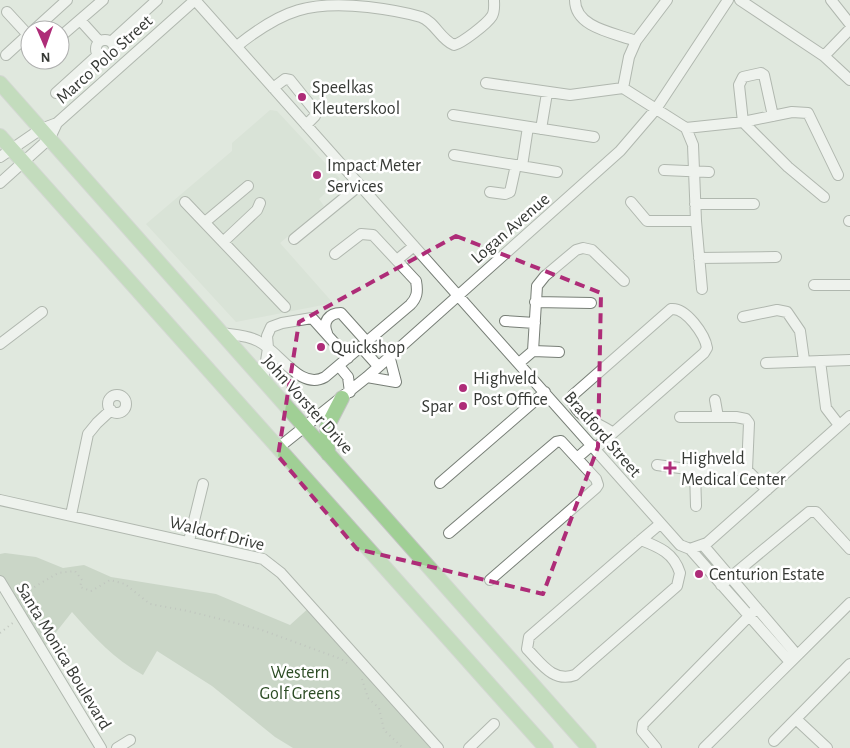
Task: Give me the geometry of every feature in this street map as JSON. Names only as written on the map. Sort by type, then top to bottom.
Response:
[{"type":"main road","name":"John Vorster Drive","points":[[0,83],[589,748]]},
{"type":"main road","points":[[0,136],[6,153],[24,161],[546,748]]},
{"type":"main road","points":[[328,454],[327,427],[346,395]]},
{"type":"street","points":[[45,20],[67,0]]},
{"type":"street","points":[[70,28],[103,0]]},
{"type":"street","points":[[111,42],[157,0]]},
{"type":"street","name":"Bradford Street","points":[[195,0],[457,296],[594,447],[660,524],[680,545],[690,549],[721,585],[753,612]]},
{"type":"street","name":"Marco Polo Street","points":[[45,133],[195,0]]},
{"type":"street","points":[[237,46],[262,26],[294,10],[343,2],[421,17],[430,21],[448,42],[454,45],[461,42],[490,18],[494,10],[494,0]]},
{"type":"street","points":[[575,0],[578,15],[585,21],[636,41]]},
{"type":"street","points":[[623,88],[629,57],[636,41],[667,0]]},
{"type":"street","name":"Logan Avenue","points":[[278,448],[367,377],[620,151],[656,110],[728,0]]},
{"type":"street","points":[[740,0],[824,56],[850,80]]},
{"type":"street","points":[[831,0],[850,24]]},
{"type":"street","points":[[8,12],[20,24]]},
{"type":"street","points":[[80,20],[99,41]]},
{"type":"street","points":[[824,56],[850,29]]},
{"type":"street","points":[[106,39],[111,42],[114,50],[111,56],[104,58],[98,55],[95,48],[99,41],[106,39]]},
{"type":"street","points":[[6,55],[20,43]]},
{"type":"street","points":[[56,93],[98,55]]},
{"type":"street","points":[[111,56],[121,66]]},
{"type":"street","points":[[773,116],[764,75],[744,76],[739,85],[744,122],[788,167],[824,197]]},
{"type":"street","points":[[273,88],[288,79],[297,89],[316,114],[306,125]]},
{"type":"street","points":[[486,83],[570,96],[623,88],[686,128],[693,145],[696,221],[702,289]]},
{"type":"street","points":[[284,100],[297,89]]},
{"type":"street","points":[[541,129],[548,92]]},
{"type":"street","points":[[293,110],[306,100]]},
{"type":"street","points":[[686,128],[744,122],[792,112],[808,114],[838,175]]},
{"type":"street","points":[[453,115],[594,138]]},
{"type":"street","points":[[490,192],[505,194],[510,192],[519,166],[528,127]]},
{"type":"street","points":[[6,153],[45,133]]},
{"type":"street","points":[[0,183],[24,161],[45,133]]},
{"type":"street","points":[[454,155],[557,172]]},
{"type":"street","points":[[664,170],[709,172]]},
{"type":"street","points":[[294,239],[360,185]]},
{"type":"street","points":[[205,222],[248,186]]},
{"type":"street","points":[[185,202],[285,307]]},
{"type":"street","points":[[631,202],[647,222],[696,221]]},
{"type":"street","points":[[223,242],[257,210],[260,204]]},
{"type":"street","points":[[695,204],[754,204]]},
{"type":"street","points":[[221,333],[245,336],[268,348],[298,375],[310,381],[322,379],[364,345],[416,298],[416,281],[370,233],[356,237],[335,254]]},
{"type":"street","points":[[397,260],[414,246]]},
{"type":"street","points":[[533,351],[535,302],[538,286],[545,276],[576,250],[584,248],[598,253],[624,281]]},
{"type":"street","points":[[699,258],[776,257]]},
{"type":"street","points":[[814,285],[850,285]]},
{"type":"street","points":[[535,302],[591,303]]},
{"type":"street","points":[[577,458],[613,433],[706,350],[704,337],[679,310],[674,309],[666,312],[574,395],[574,404],[588,420],[604,426],[613,433]]},
{"type":"street","points":[[743,317],[777,310],[787,312],[800,331],[804,360]]},
{"type":"street","points":[[0,344],[42,312]]},
{"type":"street","points":[[327,334],[325,325],[327,319],[333,314],[341,313],[378,366]]},
{"type":"street","points":[[262,381],[268,348],[268,332],[271,327],[282,323],[312,318],[348,358]]},
{"type":"street","points":[[506,321],[535,323]]},
{"type":"street","points":[[519,363],[533,351],[559,352]]},
{"type":"street","points":[[367,377],[396,382],[390,356]]},
{"type":"street","points":[[766,363],[804,360],[850,360]]},
{"type":"street","points":[[820,361],[826,408],[839,425]]},
{"type":"street","points":[[339,366],[348,377],[346,395]]},
{"type":"street","points":[[440,483],[545,392]]},
{"type":"street","points":[[715,400],[718,417]]},
{"type":"street","points":[[71,515],[88,434],[96,423],[111,410]]},
{"type":"street","points":[[690,549],[703,546],[850,416]]},
{"type":"street","points":[[680,418],[744,418],[748,421],[747,470]]},
{"type":"street","points":[[449,533],[554,443],[561,442],[596,479],[598,485],[596,488],[490,580]]},
{"type":"street","points":[[657,466],[696,470],[747,470],[767,490]]},
{"type":"street","points":[[696,470],[696,506]]},
{"type":"street","points":[[189,541],[203,484]]},
{"type":"street","name":"Waldorf Drive","points":[[0,500],[250,555],[272,565],[438,748]]},
{"type":"street","points":[[721,585],[809,512],[816,512],[850,550]]},
{"type":"street","points":[[641,540],[665,550],[671,556],[680,573],[677,586],[575,675],[567,678],[553,675],[527,649],[530,637],[641,540],[660,524]]},
{"type":"street","points":[[703,546],[731,577],[753,612],[793,659]]},
{"type":"street","name":"Santa Monica Boulevard","points":[[0,581],[101,748]]},
{"type":"street","points":[[704,748],[850,603]]},
{"type":"street","points":[[656,748],[642,731],[643,724],[753,612]]},
{"type":"street","points":[[774,741],[850,664]]},
{"type":"street","points":[[796,719],[827,748]]},
{"type":"street","points":[[476,746],[494,724]]},
{"type":"street","points":[[117,748],[130,740]]},
{"type":"path","points":[[0,633],[20,615],[31,589],[58,573],[75,572],[82,580],[80,587],[91,591],[110,580],[125,584],[150,604],[188,611],[259,629],[341,659],[354,667]]},
{"type":"path","points":[[360,672],[368,698],[379,708],[384,730],[403,748]]},
{"type":"highlighted area","points":[[456,236],[601,293],[598,447],[543,594],[357,549],[278,456],[299,322]]},
{"type":"shaded area","points":[[270,110],[277,111],[340,179],[319,199],[324,206],[280,243],[333,303],[236,322],[146,224],[232,151],[232,143]]},
{"type":"green space","name":"Western Golf Greens","points":[[0,554],[36,557],[63,568],[84,565],[111,577],[216,594],[290,625],[311,606],[437,748],[293,748],[275,737],[212,686],[157,651],[143,675],[133,669],[105,647],[72,612],[42,650],[0,581]]},
{"type":"place","name":"Speelkas Kleuterskool","points":[[302,97]]},
{"type":"place","name":"Impact Meter Services","points":[[317,175]]},
{"type":"place","name":"Quickshop","points":[[321,347]]},
{"type":"place","name":"Highveld Post Office","points":[[463,388]]},
{"type":"place","name":"Spar","points":[[463,406]]},
{"type":"place","name":"Highveld Medical Center","points":[[670,468]]},
{"type":"place","name":"Centurion Estate","points":[[699,574]]}]
